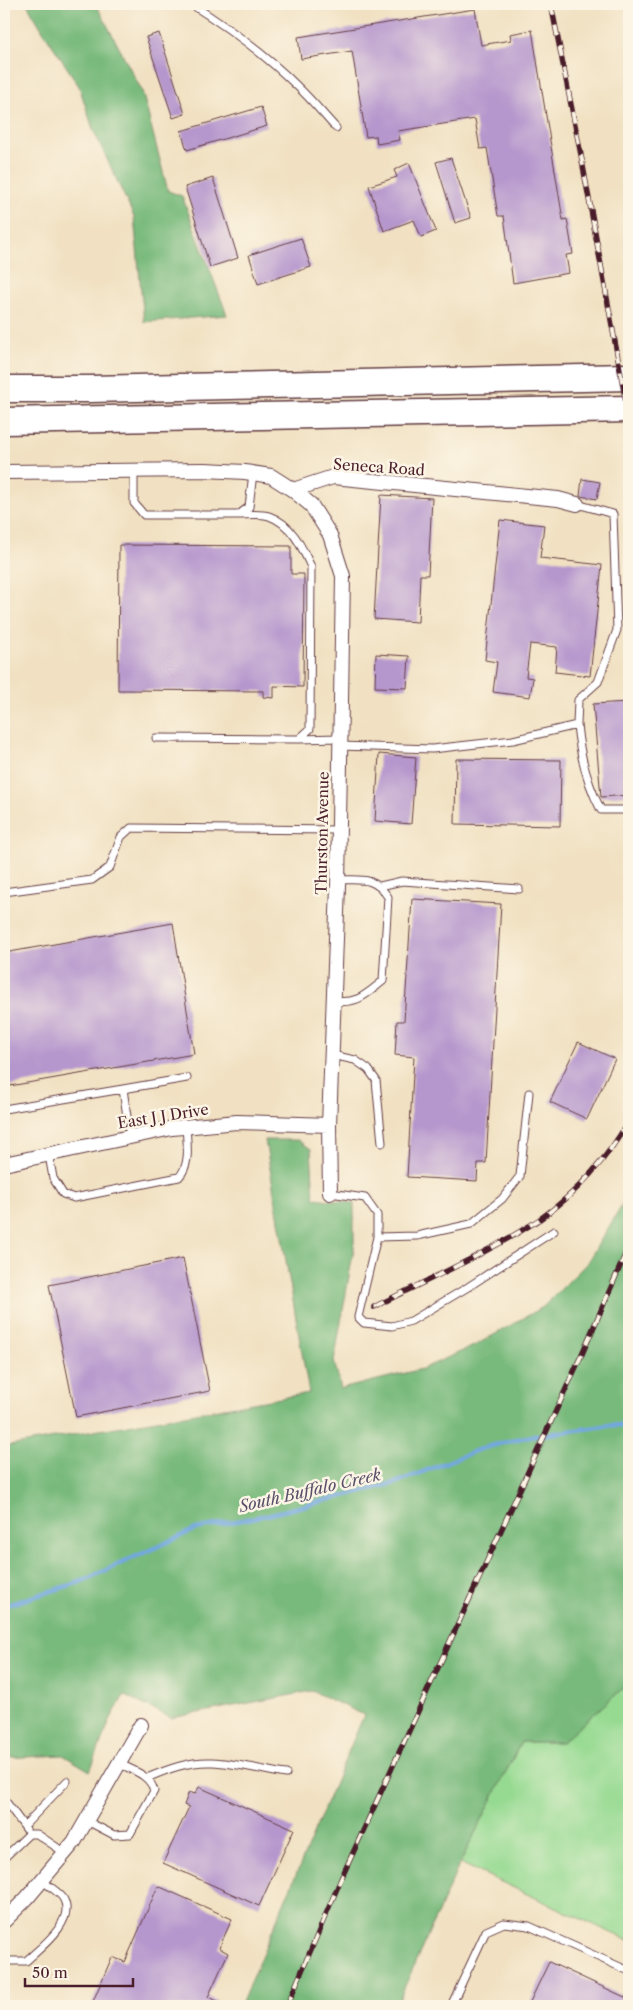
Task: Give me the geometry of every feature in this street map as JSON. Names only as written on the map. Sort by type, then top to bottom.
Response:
[{"type":"highway","points":[[4,389],[90,389],[629,377]]},
{"type":"highway","points":[[4,421],[629,409]]},
{"type":"street","points":[[4,472],[205,470],[271,476],[293,490]]},
{"type":"street","name":"Seneca Road","points":[[293,490],[333,477],[558,499],[577,504]]},
{"type":"street","name":"Thurston Avenue","points":[[293,490],[311,505],[330,535],[343,576],[338,880],[329,1125],[330,1193]]},
{"type":"street","name":"East J J Drive","points":[[4,1164],[186,1127],[237,1122],[329,1125]]},
{"type":"street","points":[[4,1922],[74,1842],[141,1725]]},
{"type":"lane","points":[[192,4],[244,40],[298,86],[336,128]]},
{"type":"lane","points":[[134,471],[134,504],[144,515],[268,516],[283,523],[301,543],[311,567],[310,728],[299,739]]},
{"type":"lane","points":[[238,515],[249,506],[252,473]]},
{"type":"lane","points":[[577,504],[613,514],[617,630],[598,682],[578,700],[576,725],[579,751],[600,810],[628,810]]},
{"type":"lane","points":[[156,738],[299,739],[432,749],[513,740],[576,725]]},
{"type":"lane","points":[[4,892],[92,880],[110,868],[121,837],[131,828],[339,830]]},
{"type":"lane","points":[[334,1001],[350,1003],[368,993],[383,981],[388,897],[380,886],[366,880],[338,880]]},
{"type":"lane","points":[[380,886],[402,881],[519,889]]},
{"type":"lane","points":[[332,1055],[355,1060],[368,1070],[376,1080],[382,1143]]},
{"type":"lane","points":[[4,1109],[187,1078]]},
{"type":"lane","points":[[123,1089],[130,1137]]},
{"type":"lane","points":[[377,1237],[417,1236],[471,1224],[502,1199],[520,1176],[530,1093]]},
{"type":"lane","points":[[49,1155],[53,1178],[63,1194],[74,1198],[179,1177],[185,1171],[188,1153],[186,1127]]},
{"type":"lane","points":[[330,1193],[365,1198],[377,1215],[377,1237],[358,1318],[364,1323],[392,1326],[411,1321],[554,1231]]},
{"type":"lane","points":[[147,1778],[164,1770],[188,1764],[212,1762],[286,1774]]},
{"type":"lane","points":[[87,1821],[114,1835],[130,1834],[154,1791],[152,1784],[147,1778],[120,1764]]},
{"type":"lane","points":[[24,1826],[67,1781]]},
{"type":"lane","points":[[4,1799],[29,1834]]},
{"type":"lane","points":[[4,1858],[29,1834],[36,1834],[65,1853]]},
{"type":"lane","points":[[4,1958],[10,1961],[26,1961],[56,1933],[66,1915],[63,1899],[42,1880]]},
{"type":"lane","points":[[451,2006],[486,1931],[504,1923],[529,1926],[629,1971]]},
{"type":"green space","points":[[27,4],[81,4],[98,8],[142,91],[168,191],[182,196],[227,315],[144,322],[134,217],[93,129],[79,86]]},
{"type":"green space","points":[[265,1140],[298,1140],[311,1149],[314,1198],[354,1203],[354,1248],[334,1361],[341,1389],[422,1369],[476,1345],[543,1307],[586,1264],[620,1209],[629,1188],[629,1683],[562,1742],[521,1742],[460,1863],[396,2006],[240,2006],[364,1715],[312,1691],[171,1718],[124,1695],[110,1720],[90,1771],[63,1755],[4,1758],[4,1447],[309,1393]]},
{"type":"green space","points":[[629,1683],[629,1941],[460,1863],[521,1742],[562,1742]]},
{"type":"building","points":[[475,9],[481,45],[511,40],[510,34],[532,30],[563,220],[567,219],[573,254],[566,255],[569,273],[513,283],[504,216],[498,216],[487,148],[480,149],[475,119],[398,131],[400,140],[377,144],[376,136],[366,137],[352,51],[301,59],[298,37]]},
{"type":"building","points":[[159,33],[185,114],[173,118],[146,37]]},
{"type":"building","points":[[261,107],[267,126],[187,150],[181,131]]},
{"type":"building","points":[[451,158],[471,218],[455,223],[436,162]]},
{"type":"building","points":[[409,163],[436,231],[421,237],[414,220],[384,231],[369,186],[397,177],[394,170]]},
{"type":"building","points":[[213,178],[238,258],[210,267],[185,187]]},
{"type":"building","points":[[301,238],[311,267],[258,284],[249,255]]},
{"type":"building","points":[[582,479],[600,482],[597,499],[580,496]]},
{"type":"building","points":[[381,495],[432,498],[428,575],[420,575],[418,622],[374,619]]},
{"type":"building","points":[[500,520],[544,525],[540,558],[602,565],[590,676],[555,672],[557,647],[530,644],[526,677],[533,678],[530,697],[493,692],[497,662],[485,660]]},
{"type":"building","points":[[119,545],[291,546],[291,574],[304,574],[303,687],[274,686],[274,698],[263,697],[263,691],[118,690]]},
{"type":"building","points":[[376,654],[409,656],[407,688],[375,687]]},
{"type":"building","points":[[629,702],[629,795],[601,797],[593,704]]},
{"type":"building","points":[[379,754],[416,757],[411,824],[375,821]]},
{"type":"building","points":[[456,759],[561,760],[560,826],[455,824]]},
{"type":"building","points":[[412,899],[501,904],[486,1163],[478,1163],[477,1181],[407,1177],[414,1057],[395,1055],[397,1021],[404,1021]]},
{"type":"building","points":[[173,923],[194,1054],[4,1087],[4,953]]},
{"type":"building","points":[[578,1042],[615,1059],[587,1119],[550,1102]]},
{"type":"building","points":[[183,1258],[210,1391],[76,1417],[49,1285]]},
{"type":"building","points":[[199,1787],[294,1829],[259,1906],[163,1863],[189,1807],[184,1805],[189,1792],[195,1794]]},
{"type":"building","points":[[158,1886],[232,1919],[219,1948],[228,1953],[208,1997],[229,2006],[91,2006],[112,1957],[125,1962]]},
{"type":"building","points":[[549,1962],[629,1999],[629,2006],[528,2006]]},
{"type":"waterway","name":"South Buffalo Creek","points":[[4,1606],[80,1582],[196,1529],[267,1515],[395,1483],[480,1449],[521,1438],[611,1425],[629,1426]]},
{"type":"railway","points":[[551,4],[581,155],[629,419]]},
{"type":"railway","points":[[374,1307],[479,1254],[540,1219],[566,1198],[590,1174],[611,1148],[629,1120]]},
{"type":"railway","points":[[287,2006],[341,1879],[582,1354],[629,1246]]}]
